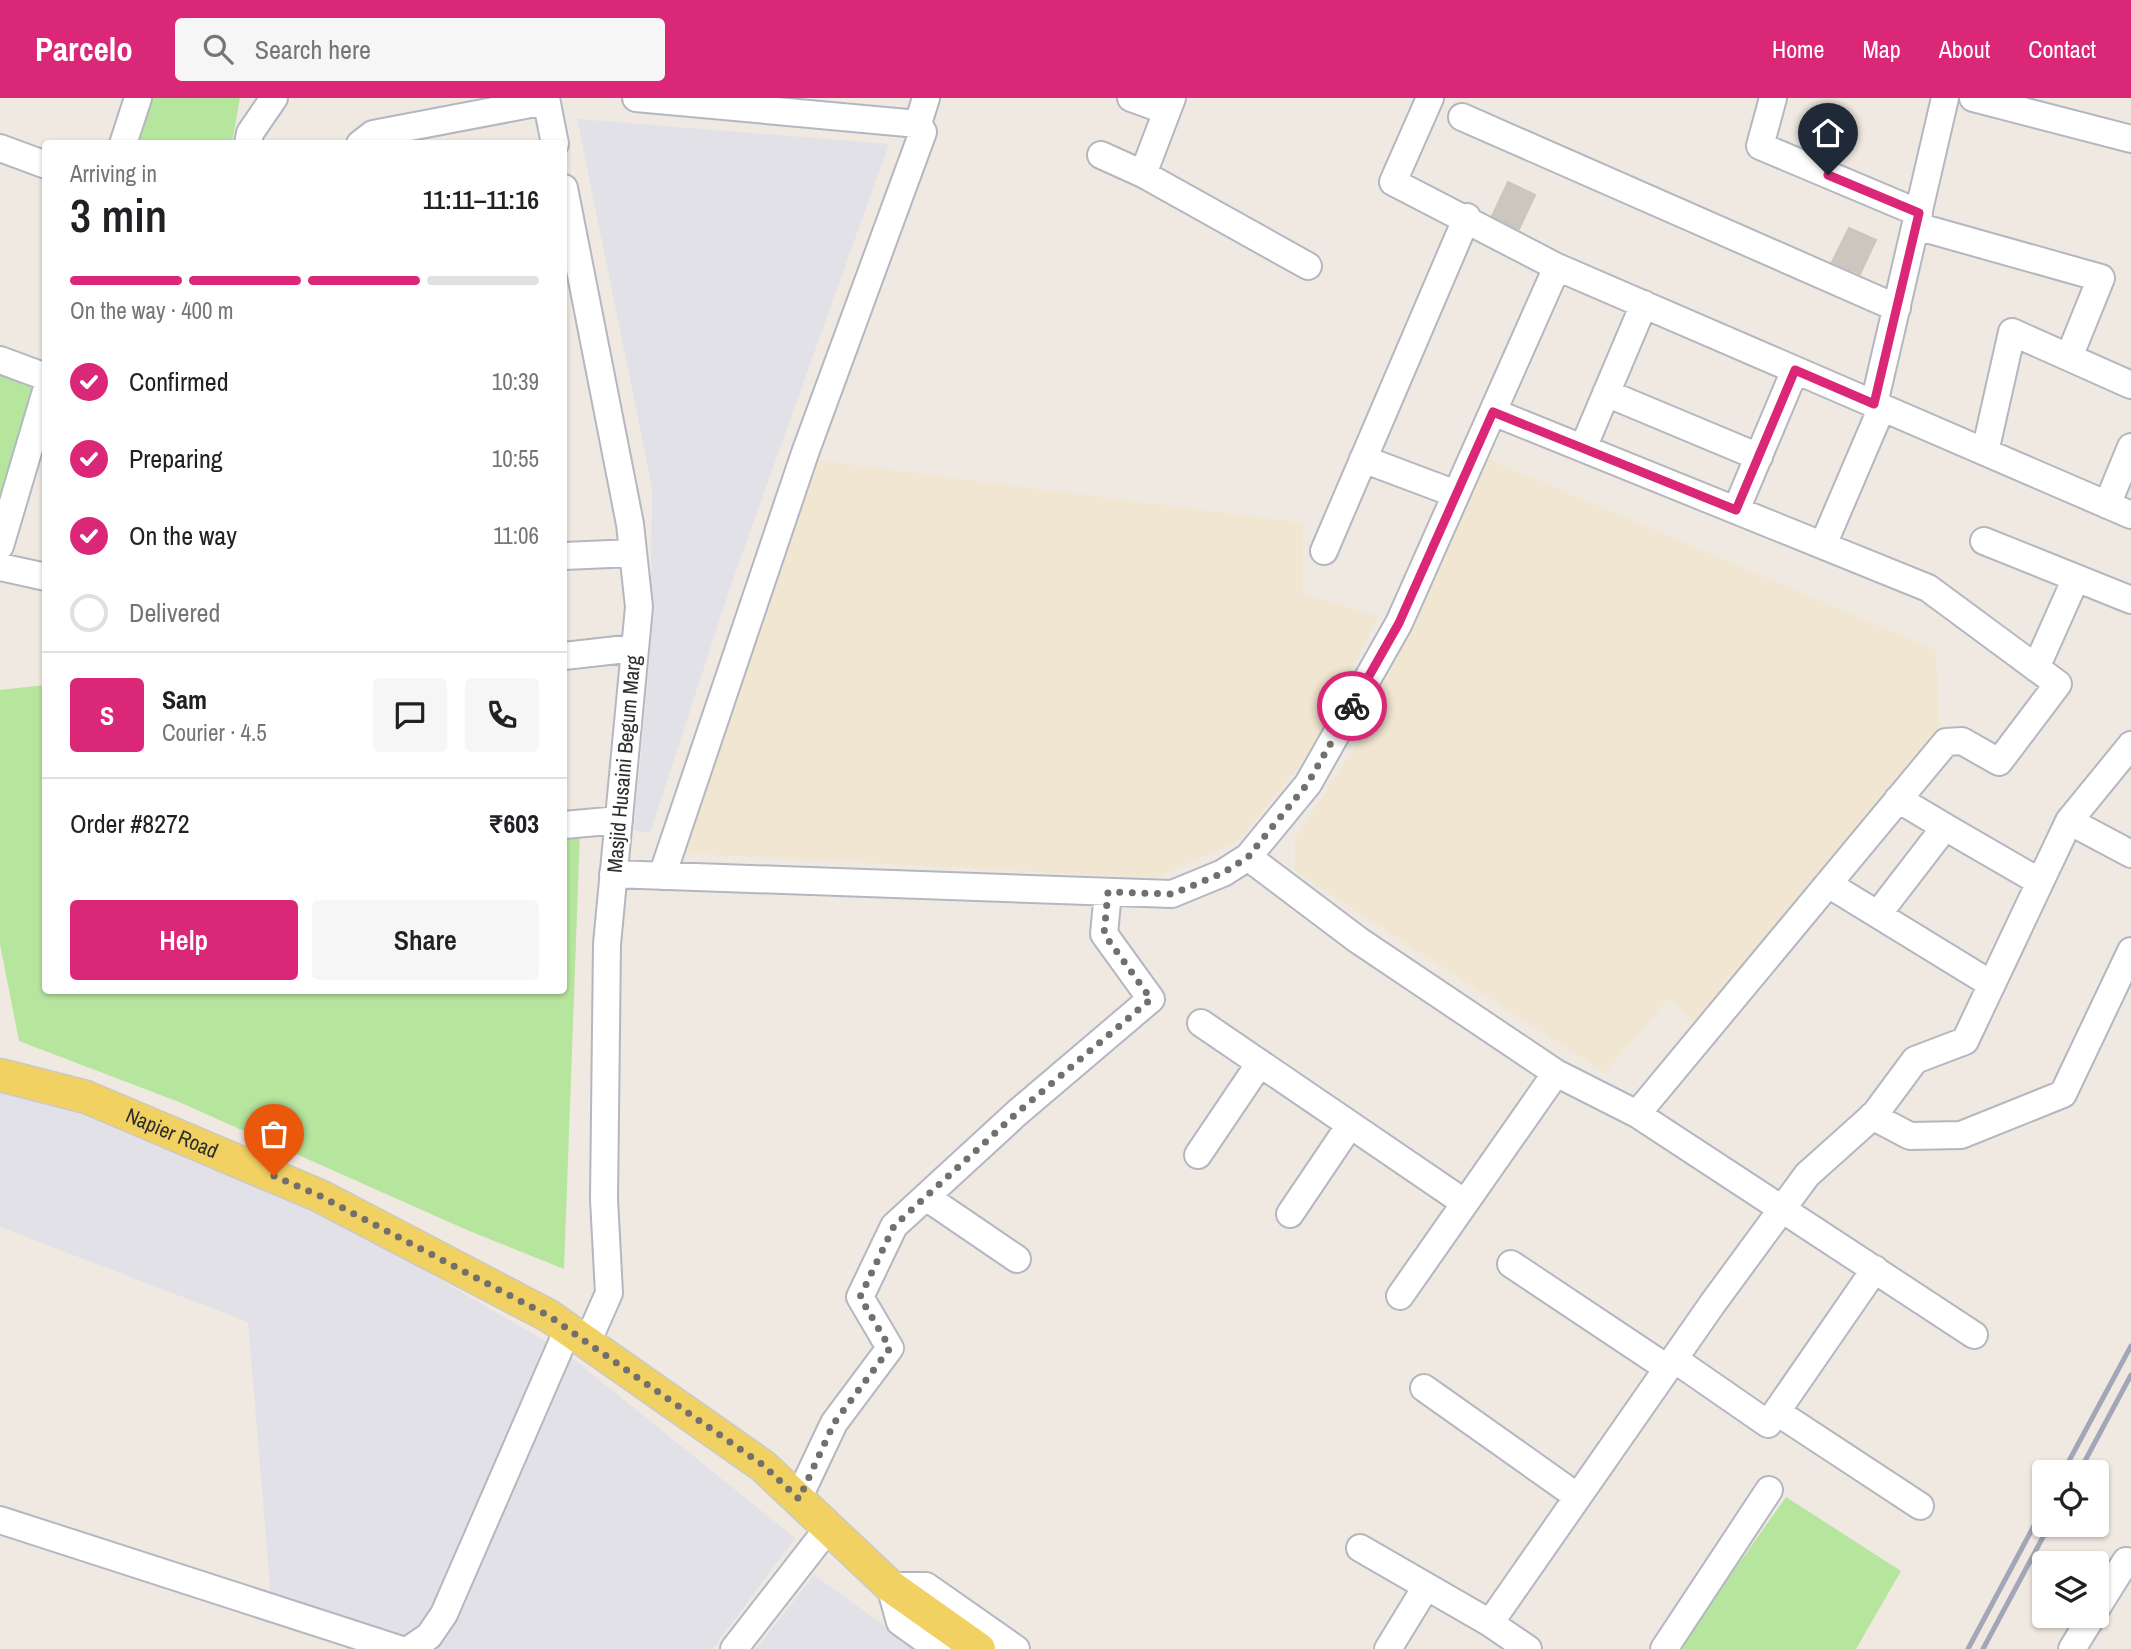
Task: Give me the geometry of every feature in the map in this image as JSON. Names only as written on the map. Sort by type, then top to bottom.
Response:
[{"type":"main road","name":"Napier Road","points":[[0,1075],[86,1097],[320,1196],[549,1316],[763,1465],[890,1586],[979,1649]]},
{"type":"street","points":[[124,140],[138,98]]},
{"type":"street","points":[[249,140],[250,133],[274,98]]},
{"type":"street","points":[[636,98],[759,104],[918,124]]},
{"type":"street","points":[[662,876],[805,453],[923,132],[918,124],[926,98]]},
{"type":"street","points":[[1131,98],[1169,104],[1143,174]]},
{"type":"street","points":[[1430,98],[1393,182],[1467,217],[1557,267],[2131,515]]},
{"type":"street","points":[[1773,98],[1760,146],[1917,220],[2101,278],[2069,357]]},
{"type":"street","points":[[1823,545],[1878,406],[1897,308],[1945,98]]},
{"type":"street","points":[[1973,98],[2131,139]]},
{"type":"street","points":[[365,140],[373,134],[390,137],[546,99],[554,140]]},
{"type":"street","points":[[1462,117],[1897,308]]},
{"type":"street","points":[[0,148],[42,163]]},
{"type":"street","points":[[1101,155],[1143,174],[1308,266]]},
{"type":"street","name":"Masjid Husaini Begum Marg","points":[[410,1649],[429,1636],[444,1614],[577,1336],[609,1293],[604,1199],[606,957],[639,607],[631,524],[567,203]]},
{"type":"street","points":[[1324,551],[1467,217]]},
{"type":"street","points":[[613,874],[1172,894],[1223,873],[1248,857],[1308,783],[1399,623],[1557,267]]},
{"type":"street","points":[[1583,448],[1644,304]]},
{"type":"street","points":[[1985,452],[2012,332],[2131,385]]},
{"type":"street","points":[[0,360],[42,376]]},
{"type":"street","points":[[1736,510],[1795,370]]},
{"type":"street","points":[[1606,393],[1759,457]]},
{"type":"street","points":[[0,546],[42,404]]},
{"type":"street","points":[[1493,412],[1928,589],[2058,684],[1999,762],[1962,741],[1947,741],[1637,1115]]},
{"type":"street","points":[[2107,505],[2131,447]]},
{"type":"street","points":[[1363,458],[1456,494]]},
{"type":"street","points":[[1984,541],[2131,600]]},
{"type":"street","points":[[567,556],[633,553]]},
{"type":"street","points":[[0,567],[42,576]]},
{"type":"street","points":[[2036,668],[2077,578]]},
{"type":"street","points":[[567,656],[635,648]]},
{"type":"street","points":[[1490,1623],[1670,1364],[1807,1175],[1872,1116],[1915,1060],[1965,1041],[2069,821],[2131,746]]},
{"type":"street","points":[[1898,799],[2040,882]]},
{"type":"street","points":[[567,825],[619,820]]},
{"type":"street","points":[[2069,821],[2131,854]]},
{"type":"street","points":[[1878,914],[1945,827]]},
{"type":"street","points":[[1248,857],[1358,940],[1556,1073],[1637,1115],[1974,1335]]},
{"type":"street","points":[[1828,884],[1992,984]]},
{"type":"street","points":[[799,1499],[834,1423],[890,1348],[860,1297],[894,1226],[1100,1040],[1151,999],[1104,934],[1108,892]]},
{"type":"street","points":[[1872,1116],[1910,1136],[1961,1135],[2063,1094],[2131,951]]},
{"type":"street","points":[[1201,1023],[1465,1203]]},
{"type":"street","points":[[1198,1155],[1260,1063]]},
{"type":"street","points":[[1400,1296],[1556,1073]]},
{"type":"street","points":[[1290,1214],[1350,1125]]},
{"type":"street","points":[[926,1197],[1017,1259]]},
{"type":"street","points":[[1511,1264],[1768,1424],[1875,1269]]},
{"type":"street","points":[[1424,1388],[1578,1497]]},
{"type":"street","points":[[1777,1412],[1920,1506]]},
{"type":"street","points":[[1664,1649],[1769,1490]]},
{"type":"street","points":[[0,1520],[399,1649]]},
{"type":"street","points":[[734,1649],[829,1527]]},
{"type":"street","points":[[1360,1548],[1490,1623],[1528,1649]]},
{"type":"street","points":[[2109,1588],[2126,1560],[2131,1562]]},
{"type":"street","points":[[938,1649],[900,1622],[890,1586],[926,1586],[1016,1649]]},
{"type":"street","points":[[1388,1649],[1426,1587]]},
{"type":"street","points":[[2072,1649],[2085,1628]]},
{"type":"shaded area","points":[[577,119],[889,144],[731,585],[650,833],[634,830],[650,656],[652,487]]},
{"type":"shaded area","points":[[808,459],[1303,523],[1303,594],[1378,616],[1307,757],[1239,840],[1156,878],[679,853]]},
{"type":"shaded area","points":[[1488,459],[1936,650],[1940,741],[1698,1025],[1669,998],[1605,1073],[1295,871],[1295,838],[1357,744]]},
{"type":"shaded area","points":[[0,1081],[349,1226],[567,1354],[795,1538],[713,1649],[349,1649],[271,1597],[248,1322],[0,1227]]},
{"type":"shaded area","points":[[814,1575],[917,1649],[756,1649]]},
{"type":"green space","points":[[147,98],[240,98],[233,140],[132,140]]},
{"type":"green space","points":[[0,372],[37,385],[0,506]]},
{"type":"green space","points":[[42,685],[42,994],[567,994],[567,833],[580,832],[564,1269],[467,1230],[179,1102],[19,1041],[0,944],[0,690]]},
{"type":"green space","points":[[1786,1497],[1901,1571],[1856,1649],[1678,1649]]},
{"type":"building","points":[[1508,182],[1535,195],[1519,229],[1492,216]]},
{"type":"building","points":[[1849,228],[1876,240],[1860,274],[1832,262]]},
{"type":"railway","points":[[2069,1460],[2131,1346]]},
{"type":"railway","points":[[2085,1460],[2131,1375]]},
{"type":"railway","points":[[1968,1649],[2032,1529]]},
{"type":"railway","points":[[1983,1649],[2043,1537]]},
{"type":"way so far","points":[[274,1176],[320,1196],[549,1316],[763,1465],[799,1499],[834,1423],[890,1348],[860,1297],[894,1226],[1018,1112],[1151,999],[1104,934],[1108,892],[1172,894],[1223,873],[1248,857],[1308,783],[1352,706]]},
{"type":"route","points":[[1352,706],[1399,623],[1493,412],[1736,510],[1795,370],[1874,404],[1919,213],[1828,175]]}]
